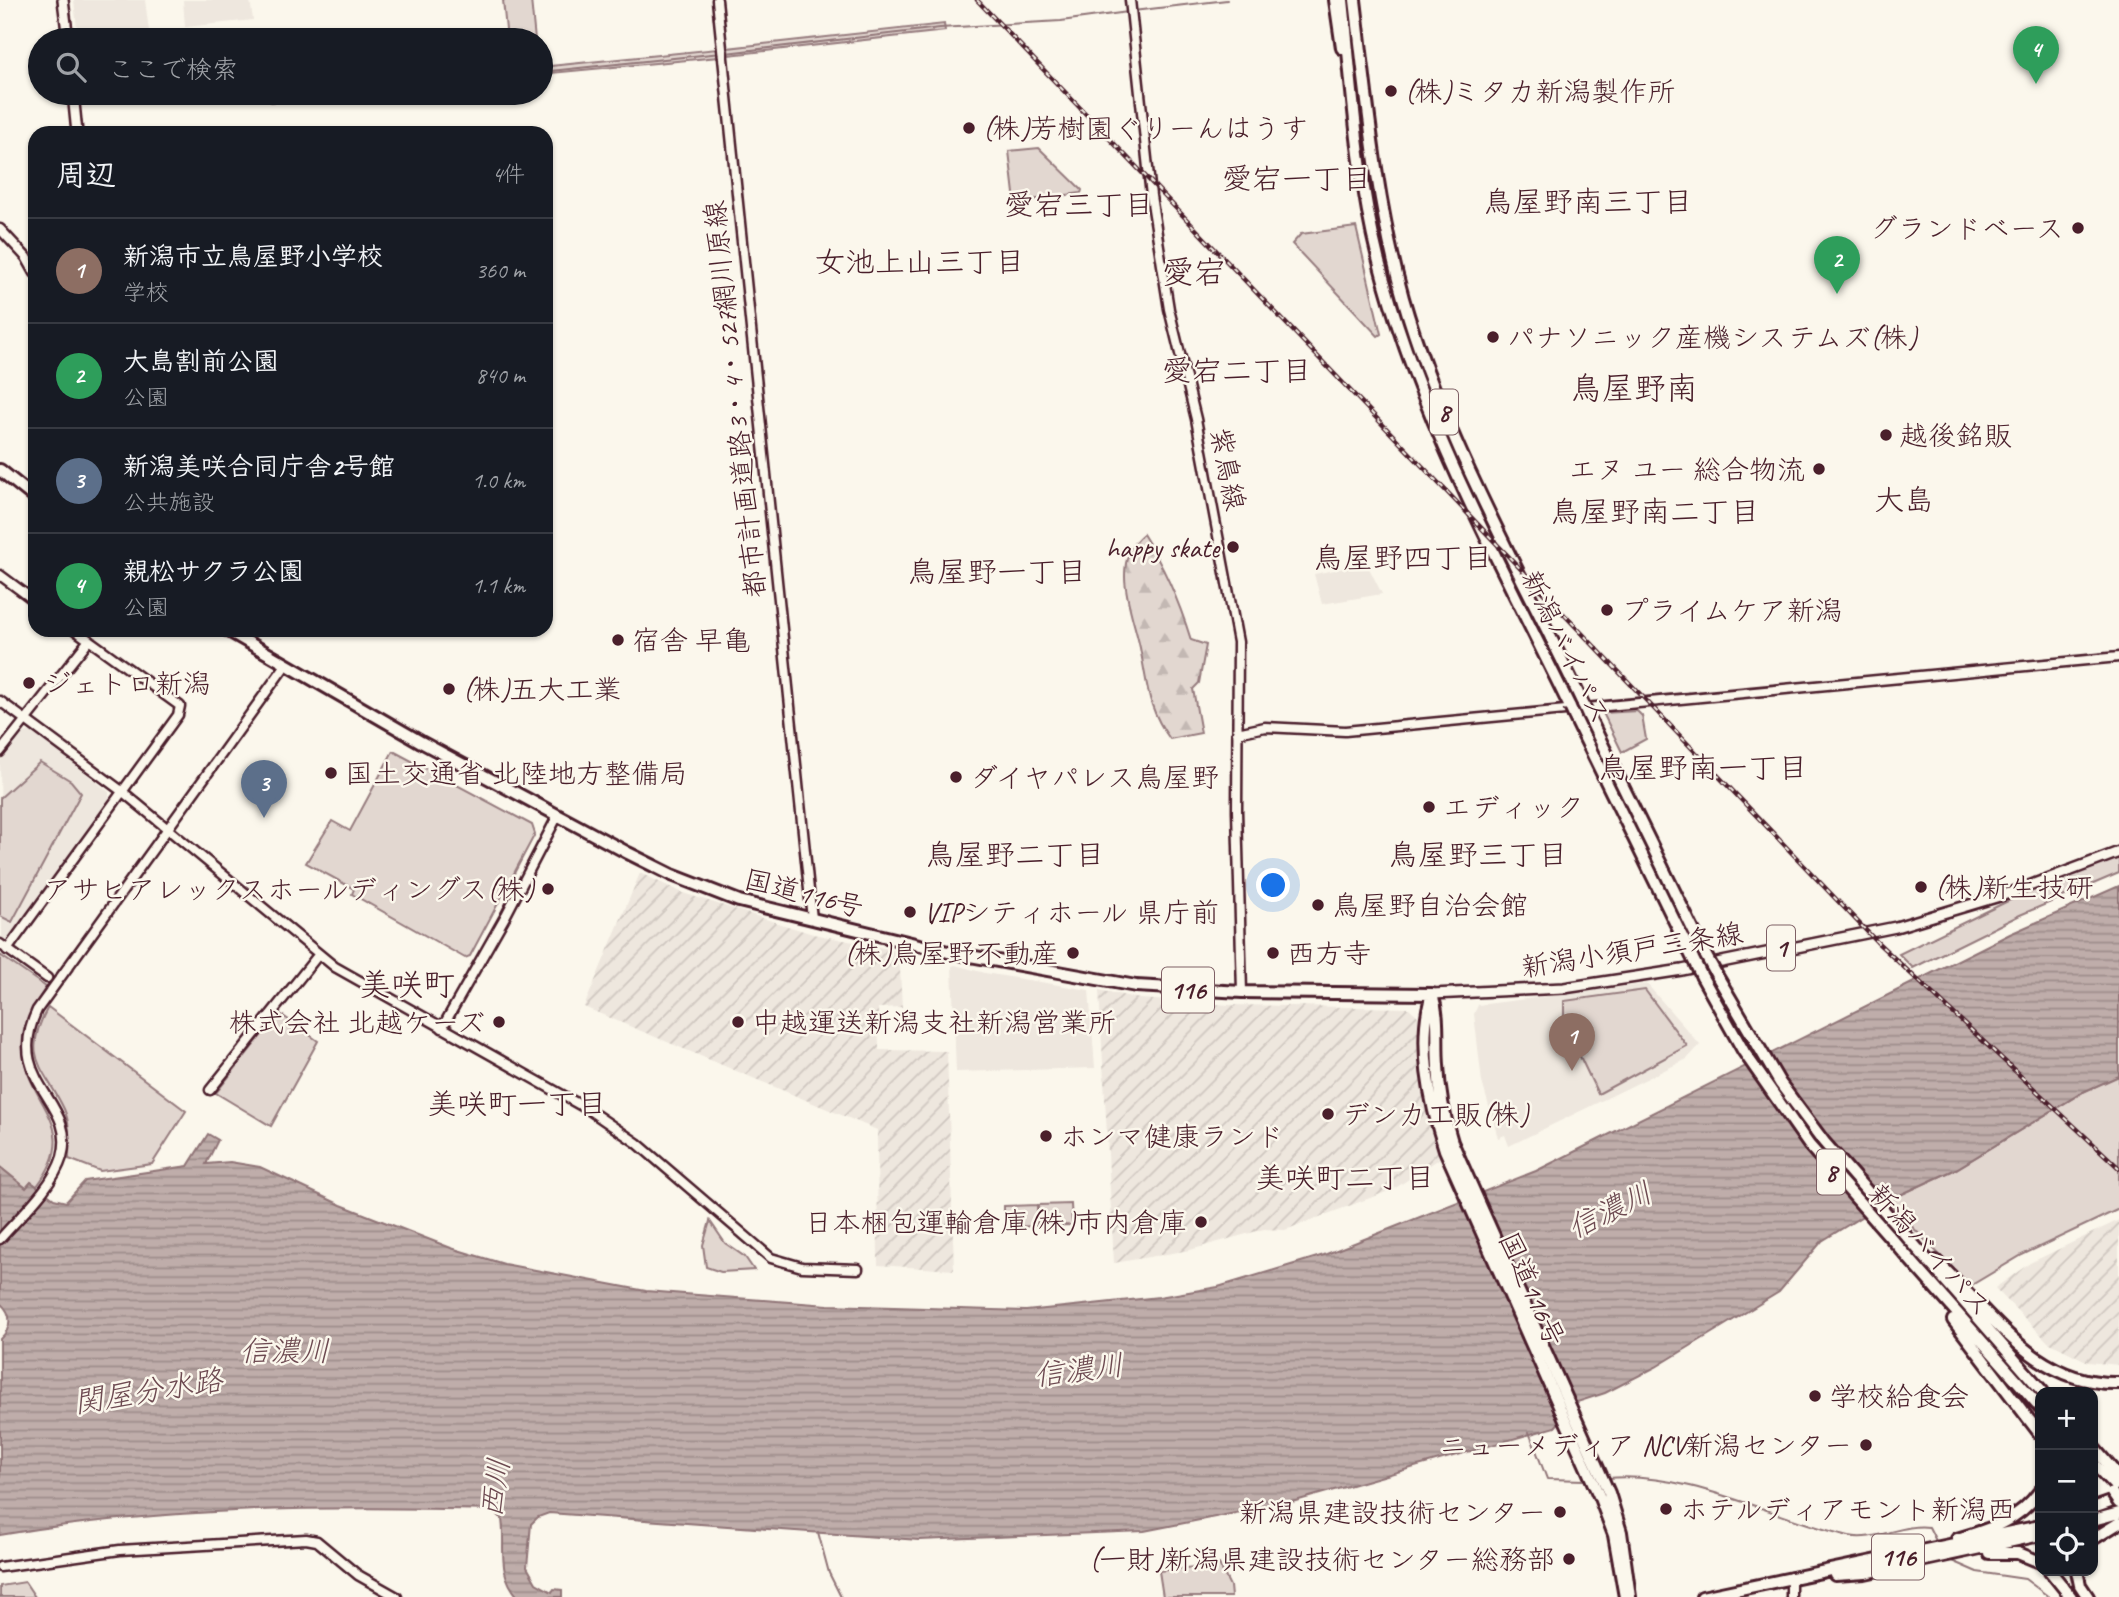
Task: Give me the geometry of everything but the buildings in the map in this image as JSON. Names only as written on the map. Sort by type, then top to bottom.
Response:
[{"type":"highway","points":[[1335,0],[1353,106]]},
{"type":"highway","name":"新潟バイパス","points":[[1343,0],[1353,106],[1378,256],[1406,349],[1444,446],[1693,959],[1744,1052],[1810,1145],[1950,1312],[2035,1401]]},
{"type":"highway","name":"新潟バイパス","points":[[1357,0],[1367,97],[1392,254],[1418,345],[1459,446],[1706,956],[1755,1045],[1824,1142],[1900,1229],[1970,1302]]},
{"type":"highway","points":[[0,463],[28,484]]},
{"type":"highway","points":[[0,470],[28,492]]},
{"type":"highway","name":"国道116号","points":[[238,637],[285,666],[558,815],[672,874],[739,901],[948,952],[1094,980],[1242,992],[1432,994],[1438,1012],[1439,1119],[1445,1150],[1605,1495],[1628,1597]]},
{"type":"highway","name":"8","points":[[1970,1302],[2042,1364],[2081,1380],[2119,1383]]},
{"type":"highway","name":"8","points":[[1970,1302],[2039,1387]]},
{"type":"highway","points":[[1950,1312],[2035,1427]]},
{"type":"highway","points":[[2096,1450],[2119,1477]]},
{"type":"highway","points":[[2098,1471],[2118,1496],[2098,1506]]},
{"type":"highway","points":[[1903,1556],[2006,1522],[2022,1512],[2035,1497]]},
{"type":"highway","points":[[2098,1519],[2119,1513]]},
{"type":"highway","points":[[2098,1536],[2119,1523]]},
{"type":"highway","name":"116","points":[[1702,1597],[2035,1527]]},
{"type":"highway","name":"116","points":[[1791,1577],[1865,1573],[2035,1536]]},
{"type":"highway","name":"116","points":[[1944,1557],[2009,1552],[2035,1559]]},
{"type":"highway","points":[[2054,1576],[2069,1595]]},
{"type":"highway","points":[[2061,1576],[2069,1595]]},
{"type":"highway","points":[[2078,1576],[2080,1585],[2088,1597]]},
{"type":"main road","points":[[63,0],[66,28]]},
{"type":"main road","points":[[74,105],[76,126]]},
{"type":"main road","name":"新潟小須戸三条線","points":[[1432,994],[1576,987],[1682,970],[1896,927],[2013,892],[2119,852]]},
{"type":"street","name":"都市計画道路3・4・527網川原線","points":[[717,0],[812,919]]},
{"type":"street","name":"紫鳥線","points":[[1130,0],[1151,196],[1165,285],[1196,419],[1238,642],[1242,992]]},
{"type":"street","points":[[0,229],[28,261]]},
{"type":"street","points":[[0,575],[28,596]]},
{"type":"street","points":[[47,978],[4,947],[123,792],[178,715],[180,706],[85,637]]},
{"type":"street","points":[[0,752],[89,640]]},
{"type":"street","points":[[1237,733],[1265,727],[1358,730],[2119,657]]},
{"type":"street","points":[[0,1239],[44,1188],[60,1162],[64,1139],[58,1116],[30,1070],[27,1046],[32,1022],[44,999],[285,666]]},
{"type":"street","points":[[0,701],[123,792],[319,954],[358,982],[589,1110],[637,1143],[771,1258],[802,1267],[858,1269]]},
{"type":"street","points":[[442,1028],[558,815]]},
{"type":"street","points":[[210,1090],[319,954]]},
{"type":"street","points":[[0,1567],[120,1550],[306,1539],[317,1541],[358,1575],[397,1597]]},
{"type":"street","points":[[1791,1577],[1791,1597]]},
{"type":"shaded area","points":[[74,0],[145,0],[149,28],[77,28]]},
{"type":"shaded area","points":[[183,0],[250,0],[253,20],[185,27]]},
{"type":"shaded area","points":[[1362,554],[1382,594],[1322,604],[1314,574],[1355,566],[1353,556]]},
{"type":"shaded area","points":[[33,731],[109,792],[109,801],[10,938],[2,940],[0,761],[23,733]]},
{"type":"shaded area","points":[[640,873],[683,893],[813,934],[899,951],[902,1007],[878,1008],[879,1050],[947,1051],[954,1270],[878,1265],[877,1130],[584,1007]]},
{"type":"shaded area","points":[[952,966],[985,973],[1089,990],[1095,1068],[956,1072]]},
{"type":"shaded area","points":[[1647,984],[1700,1045],[1687,1059],[1509,1146],[1505,1135],[1498,1138],[1482,1082],[1474,1014],[1478,1005]]},
{"type":"shaded area","points":[[1099,990],[1140,999],[1230,1005],[1409,1008],[1419,1017],[1421,1026],[1423,1098],[1439,1159],[1394,1189],[1285,1230],[1264,1229],[1190,1250],[1114,1263]]},
{"type":"shaded area","points":[[2119,1220],[2119,1365],[2088,1362],[2048,1342],[1995,1288],[2030,1263]]},
{"type":"green space","points":[[503,0],[531,0],[534,28],[506,28]]},
{"type":"green space","points":[[944,24],[945,31],[729,55],[728,48]]},
{"type":"green space","points":[[717,49],[718,57],[553,73],[553,66]]},
{"type":"green space","points":[[1039,148],[1082,190],[1081,193],[1015,202],[1009,151]]},
{"type":"green space","points":[[1356,227],[1381,334],[1378,336],[1292,244],[1301,234]]},
{"type":"green space","points":[[1143,534],[1171,585],[1191,640],[1206,645],[1199,683],[1193,689],[1201,733],[1170,739],[1157,718],[1150,698],[1126,591],[1125,575],[1132,546]]},
{"type":"green space","points":[[1637,711],[1642,716],[1646,739],[1622,752],[1603,713]]},
{"type":"green space","points":[[393,751],[532,825],[535,834],[470,956],[465,958],[352,894],[354,889],[306,863],[332,821],[350,831]]},
{"type":"green space","points":[[40,762],[71,781],[81,793],[12,922],[0,916],[0,798]]},
{"type":"green space","points":[[2119,855],[2119,873],[2020,915],[1913,968],[1899,954],[2018,896],[2017,893]]},
{"type":"green space","points":[[0,955],[46,987],[26,1023],[23,1036],[24,1059],[53,1127],[55,1144],[51,1163],[37,1186],[31,1182],[26,1188],[0,1167]]},
{"type":"green space","points":[[1645,990],[1687,1046],[1598,1094],[1564,1023],[1564,1001]]},
{"type":"green space","points":[[48,1007],[186,1111],[152,1164],[100,1171],[69,1159],[68,1121],[35,1051],[40,1024]]},
{"type":"green space","points":[[279,1013],[318,1041],[271,1126],[216,1093]]},
{"type":"green space","points":[[2119,1075],[2119,1209],[2022,1255],[1970,1286],[1887,1201],[1956,1169],[2083,1092]]},
{"type":"green space","points":[[1071,1204],[1072,1225],[1039,1226],[1038,1205]]},
{"type":"green space","points":[[1037,1205],[1037,1226],[1004,1227],[1004,1206]]},
{"type":"green space","points":[[710,1221],[725,1243],[745,1257],[754,1270],[721,1272],[706,1267],[703,1245]]},
{"type":"green space","points":[[1219,1564],[1230,1586],[1231,1597],[1163,1597],[1159,1571]]},
{"type":"green space","points":[[25,1582],[35,1597],[0,1597],[0,1586]]},
{"type":"water","name":"信濃川","points":[[2119,886],[2119,1076],[2083,1092],[1956,1169],[1887,1201],[1822,1241],[1779,1292],[1656,1367],[1605,1393],[1577,1402],[1555,1427],[1292,1502],[1144,1531],[919,1540],[549,1513],[538,1517],[531,1524],[527,1567],[536,1583],[552,1592],[554,1589],[562,1590],[562,1597],[518,1597],[504,1569],[502,1519],[493,1510],[246,1510],[122,1519],[0,1535],[0,1339],[9,1326],[9,1316],[0,1303],[0,1167],[26,1188],[31,1182],[54,1199],[66,1202],[85,1181],[188,1166],[208,1134],[218,1140],[206,1164],[230,1162],[260,1167],[341,1205],[451,1248],[504,1264],[646,1291],[828,1305],[1026,1311],[1159,1297],[1218,1287],[1324,1255],[1536,1171],[2010,934]]},
{"type":"waterway","points":[[1133,11],[1227,0]]},
{"type":"waterway","points":[[726,53],[940,28],[1061,21],[1128,12]]},
{"type":"waterway","points":[[553,71],[721,53]]},
{"type":"waterway","points":[[1529,1432],[1547,1479],[1585,1480]]},
{"type":"waterway","points":[[1608,1478],[1638,1478],[1700,1489],[1849,1536],[1868,1537],[1919,1526],[1929,1527],[1937,1543]]},
{"type":"waterway","points":[[818,1532],[829,1573],[841,1597]]},
{"type":"waterway","points":[[1947,1559],[1977,1572],[2025,1579],[2049,1597]]},
{"type":"railway","points":[[977,0],[1877,942],[2119,1168]]},
{"type":"place","name":"親松サクラ公園","points":[[2036,84]]},
{"type":"place","name":"(株)ミタカ新潟製作所","points":[[1391,91]]},
{"type":"place","name":"(株)芳樹園ぐりーんはうす","points":[[969,128]]},
{"type":"place","name":"グランドベース","points":[[2078,228]]},
{"type":"place","name":"大島割前公園","points":[[1837,294]]},
{"type":"place","name":"パナソニック産機システムズ(株)","points":[[1493,337]]},
{"type":"place","name":"越後銘販","points":[[1886,435]]},
{"type":"place","name":"エヌ ユー 総合物流","points":[[1819,469]]},
{"type":"place","name":"happy skate","points":[[1233,547]]},
{"type":"place","name":"プライムケア新潟","points":[[1607,610]]},
{"type":"place","name":"宿舎 早亀","points":[[618,640]]},
{"type":"place","name":"ジェトロ新潟","points":[[29,683]]},
{"type":"place","name":"(株)五大工業","points":[[449,689]]},
{"type":"place","name":"国土交通省 北陸地方整備局","points":[[331,773]]},
{"type":"place","name":"ダイヤパレス鳥屋野","points":[[956,777]]},
{"type":"place","name":"エディック","points":[[1429,807]]},
{"type":"place","name":"新潟美咲合同庁舎2号館","points":[[264,818]]},
{"type":"place","name":"(株)新生技研","points":[[1921,887]]},
{"type":"place","name":"アサヒアレックスホールディングス(株)","points":[[548,889]]},
{"type":"place","name":"鳥屋野自治会館","points":[[1318,905]]},
{"type":"place","name":"VIPシティホール 県庁前","points":[[910,912]]},
{"type":"place","name":"(株)鳥屋野不動産","points":[[1073,953]]},
{"type":"place","name":"西方寺","points":[[1273,953]]},
{"type":"place","name":"株式会社 北越ケーズ","points":[[499,1022]]},
{"type":"place","name":"中越運送新潟支社新潟営業所","points":[[738,1022]]},
{"type":"place","name":"新潟市立鳥屋野小学校","points":[[1572,1071]]},
{"type":"place","name":"デンカ工販(株)","points":[[1328,1114]]},
{"type":"place","name":"ホンマ健康ランド","points":[[1046,1136]]},
{"type":"place","name":"日本梱包運輸倉庫(株)市内倉庫","points":[[1201,1222]]},
{"type":"place","name":"学校給食会","points":[[1815,1396]]},
{"type":"place","name":"ニューメディア NCV新潟センター","points":[[1866,1445]]},
{"type":"place","name":"ホテルディアモント新潟西","points":[[1666,1509]]},
{"type":"place","name":"新潟県建設技術センター","points":[[1560,1512]]},
{"type":"place","name":"(一財)新潟県建設技術センター総務部","points":[[1569,1559]]},
{"type":"district","name":"愛宕一丁目","points":[[1297,179]]},
{"type":"district","name":"鳥屋野南三丁目","points":[[1588,202]]},
{"type":"district","name":"愛宕三丁目","points":[[1079,205]]},
{"type":"district","name":"女池上山三丁目","points":[[920,262]]},
{"type":"district","name":"愛宕","points":[[1194,272]]},
{"type":"district","name":"愛宕二丁目","points":[[1237,371]]},
{"type":"district","name":"鳥屋野南","points":[[1634,388]]},
{"type":"district","name":"大島","points":[[1904,500]]},
{"type":"district","name":"鳥屋野南二丁目","points":[[1655,512]]},
{"type":"district","name":"鳥屋野四丁目","points":[[1403,558]]},
{"type":"district","name":"鳥屋野一丁目","points":[[997,572]]},
{"type":"district","name":"鳥屋野南一丁目","points":[[1703,768]]},
{"type":"district","name":"鳥屋野二丁目","points":[[1015,855]]},
{"type":"district","name":"鳥屋野三丁目","points":[[1478,855]]},
{"type":"district","name":"美咲町","points":[[407,984]]},
{"type":"district","name":"美咲町一丁目","points":[[517,1104]]},
{"type":"district","name":"美咲町二丁目","points":[[1345,1178]]},
{"type":"water label","name":"関屋分水路","points":[[148,1391]]},
{"type":"water label","name":"西川","points":[[495,1488]]}]
